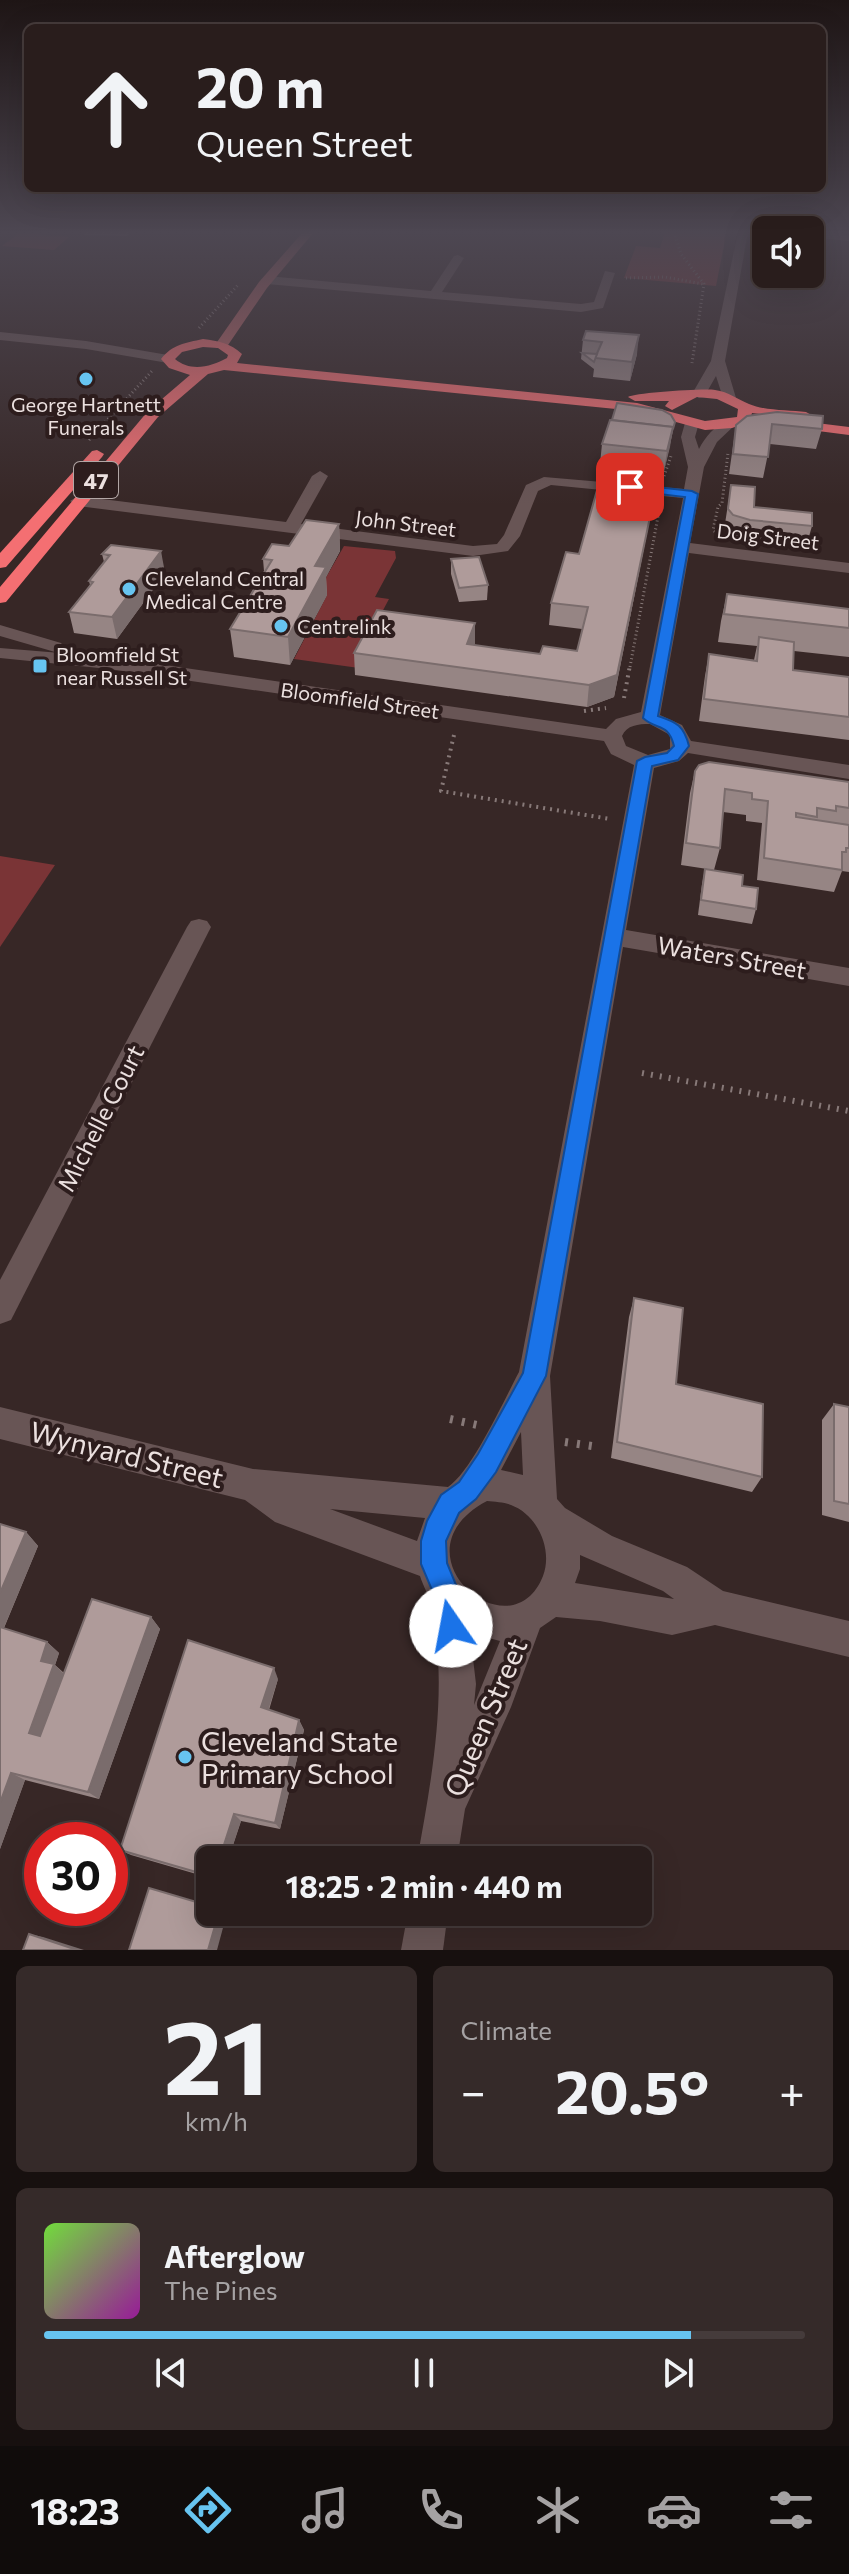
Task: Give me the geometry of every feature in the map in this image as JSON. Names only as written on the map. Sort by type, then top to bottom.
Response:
[{"type":"highway","points":[[137,409],[162,388],[174,359],[200,336],[235,354],[640,398],[699,394],[729,398],[745,408],[849,421]]},
{"type":"highway","points":[[225,366],[235,354]]},
{"type":"highway","name":"47","points":[[174,359],[203,371]]},
{"type":"highway","name":"47","points":[[0,598],[153,414],[203,371],[225,366],[621,405],[685,420],[849,431]]},
{"type":"highway","points":[[683,397],[673,404],[674,413],[685,420]]},
{"type":"highway","points":[[732,424],[744,419],[745,408]]},
{"type":"highway","name":"47","points":[[0,563],[116,432]]},
{"type":"main road","points":[[200,336],[216,323]]},
{"type":"main road","points":[[221,345],[236,323]]},
{"type":"street","points":[[699,394],[718,361],[725,323]]},
{"type":"street","points":[[0,336],[174,359]]},
{"type":"street","points":[[86,345],[174,359]]},
{"type":"street","points":[[718,361],[729,398]]},
{"type":"street","points":[[685,420],[696,467]]},
{"type":"street","points":[[650,718],[696,467],[711,440],[732,424]]},
{"type":"street","points":[[290,529],[320,476]]},
{"type":"street","name":"John Street","points":[[78,501],[473,551],[502,548],[512,536],[531,488],[549,480],[692,494]]},
{"type":"street","name":"Doig Street","points":[[682,547],[849,568]]},
{"type":"street","name":"Bloomfield Street","points":[[0,630],[109,663]]},
{"type":"street","name":"Bloomfield Street","points":[[0,653],[109,663],[612,736]]},
{"type":"street","points":[[650,718],[678,732],[682,746],[673,757],[645,761],[625,755],[613,743],[612,736],[620,724],[650,718]]},
{"type":"street","points":[[682,746],[849,772]]},
{"type":"street","points":[[538,1609],[562,1569],[561,1536],[548,1511],[534,1376],[645,761]]},
{"type":"street","name":"Michelle Court","points":[[0,1310],[199,927]]},
{"type":"street","name":"Waters Street","points":[[615,937],[849,977]]},
{"type":"street","points":[[534,1376],[487,1463],[439,1521],[434,1541],[441,1580],[464,1612],[483,1622],[505,1624],[538,1609],[600,1603],[672,1617],[715,1607]]},
{"type":"street","name":"Wynyard Street","points":[[0,1423],[253,1485],[459,1497]]},
{"type":"street","points":[[459,1497],[486,1484],[505,1484],[524,1490],[600,1548],[675,1579],[715,1607],[849,1639]]},
{"type":"street","name":"Wynyard Street","points":[[253,1485],[287,1510],[441,1580]]},
{"type":"street","name":"Queen Street","points":[[439,1846],[458,1684],[441,1580]]},
{"type":"street","name":"Queen Street","points":[[445,1815],[538,1609]]},
{"type":"street","points":[[422,1950],[426,1926]]},
{"type":"path","points":[[200,336],[210,323]]},
{"type":"path","points":[[696,323],[694,336],[697,346],[687,376],[708,379]]},
{"type":"path","points":[[85,444],[153,370],[136,364],[132,359],[138,354]]},
{"type":"path","points":[[727,552],[727,540],[713,530],[718,507],[722,503],[730,442]]},
{"type":"path","points":[[624,698],[659,511],[649,502],[673,450]]},
{"type":"path","points":[[582,711],[603,710],[624,698],[632,698]]},
{"type":"path","points":[[454,735],[441,791],[610,819]]},
{"type":"path","points":[[642,1073],[849,1111]]},
{"type":"shaded area","points":[[344,546],[395,551],[396,558],[375,597],[389,599],[373,629],[359,668],[294,659],[327,595],[317,593]]},
{"type":"shaded area","points":[[0,856],[55,865],[0,947]]},
{"type":"building","points":[[586,331],[639,335],[632,362],[595,358],[602,342],[583,340]]},
{"type":"building","points":[[582,353],[597,354],[594,362]]},
{"type":"building","points":[[617,403],[662,410],[671,415],[675,422],[673,429],[612,420]]},
{"type":"building","points":[[777,412],[823,416],[822,429],[772,424],[768,457],[733,454],[736,425],[747,416]]},
{"type":"building","points":[[610,420],[673,427],[667,451],[602,444]]},
{"type":"building","points":[[601,476],[647,481],[656,488],[617,675],[589,685],[354,653],[377,610],[475,623],[467,644],[540,654],[543,646],[577,651],[588,607],[551,603],[566,552],[579,554]]},
{"type":"building","points":[[731,485],[755,487],[754,507],[812,513],[812,526],[750,520],[733,515],[728,509]]},
{"type":"building","points":[[306,520],[339,524],[315,566],[326,567],[288,637],[230,629],[272,560],[263,559],[272,544],[289,546]]},
{"type":"building","points":[[111,545],[161,551],[112,617],[69,612],[110,555],[102,554]]},
{"type":"building","points":[[479,557],[488,585],[459,588],[451,559]]},
{"type":"building","points":[[727,594],[849,609],[849,628],[724,614]]},
{"type":"building","points":[[759,637],[794,642],[793,670],[849,677],[849,717],[704,699],[709,654],[757,661]]},
{"type":"building","points":[[709,762],[849,782],[849,808],[836,806],[836,811],[817,808],[817,817],[796,813],[796,817],[849,825],[849,848],[842,852],[842,870],[764,858],[768,801],[752,799],[752,793],[725,789],[720,848],[686,843],[695,771],[699,765]]},
{"type":"building","points":[[705,869],[743,875],[742,886],[758,888],[756,909],[701,900]]},
{"type":"building","points":[[634,1298],[683,1308],[676,1384],[763,1404],[762,1477],[617,1442]]},
{"type":"building","points":[[834,1404],[849,1407],[849,1504],[834,1501]]},
{"type":"building","points":[[0,1524],[26,1532],[0,1593]]},
{"type":"building","points":[[92,1599],[151,1617],[88,1792],[11,1773],[0,1803],[0,1627],[47,1642],[41,1661],[54,1664],[29,1733],[40,1736]]},
{"type":"building","points":[[188,1640],[274,1668],[261,1707],[299,1720],[275,1823],[234,1814],[224,1846],[196,1846],[196,1872],[128,1852],[128,1825]]},
{"type":"building","points":[[149,1888],[196,1902],[196,1926],[215,1926],[208,1950],[129,1950]]},
{"type":"building","points":[[29,1934],[77,1950],[23,1950]]},
{"type":"place","name":"George Hartnett Funerals","points":[[86,379]]},
{"type":"place","name":"Cleveland Central Medical Centre","points":[[129,589]]},
{"type":"place","name":"Centrelink","points":[[281,626]]},
{"type":"place","name":"Bloomfield St near Russell St","points":[[40,666]]},
{"type":"place","name":"Cleveland State Primary School","points":[[185,1757]]},
{"type":"route","points":[[451,1626],[448,1597],[434,1564],[434,1541],[439,1521],[450,1504],[467,1491],[487,1463],[534,1376],[645,761],[655,762],[673,757],[682,746],[678,732],[650,718],[692,494],[630,487]]}]
